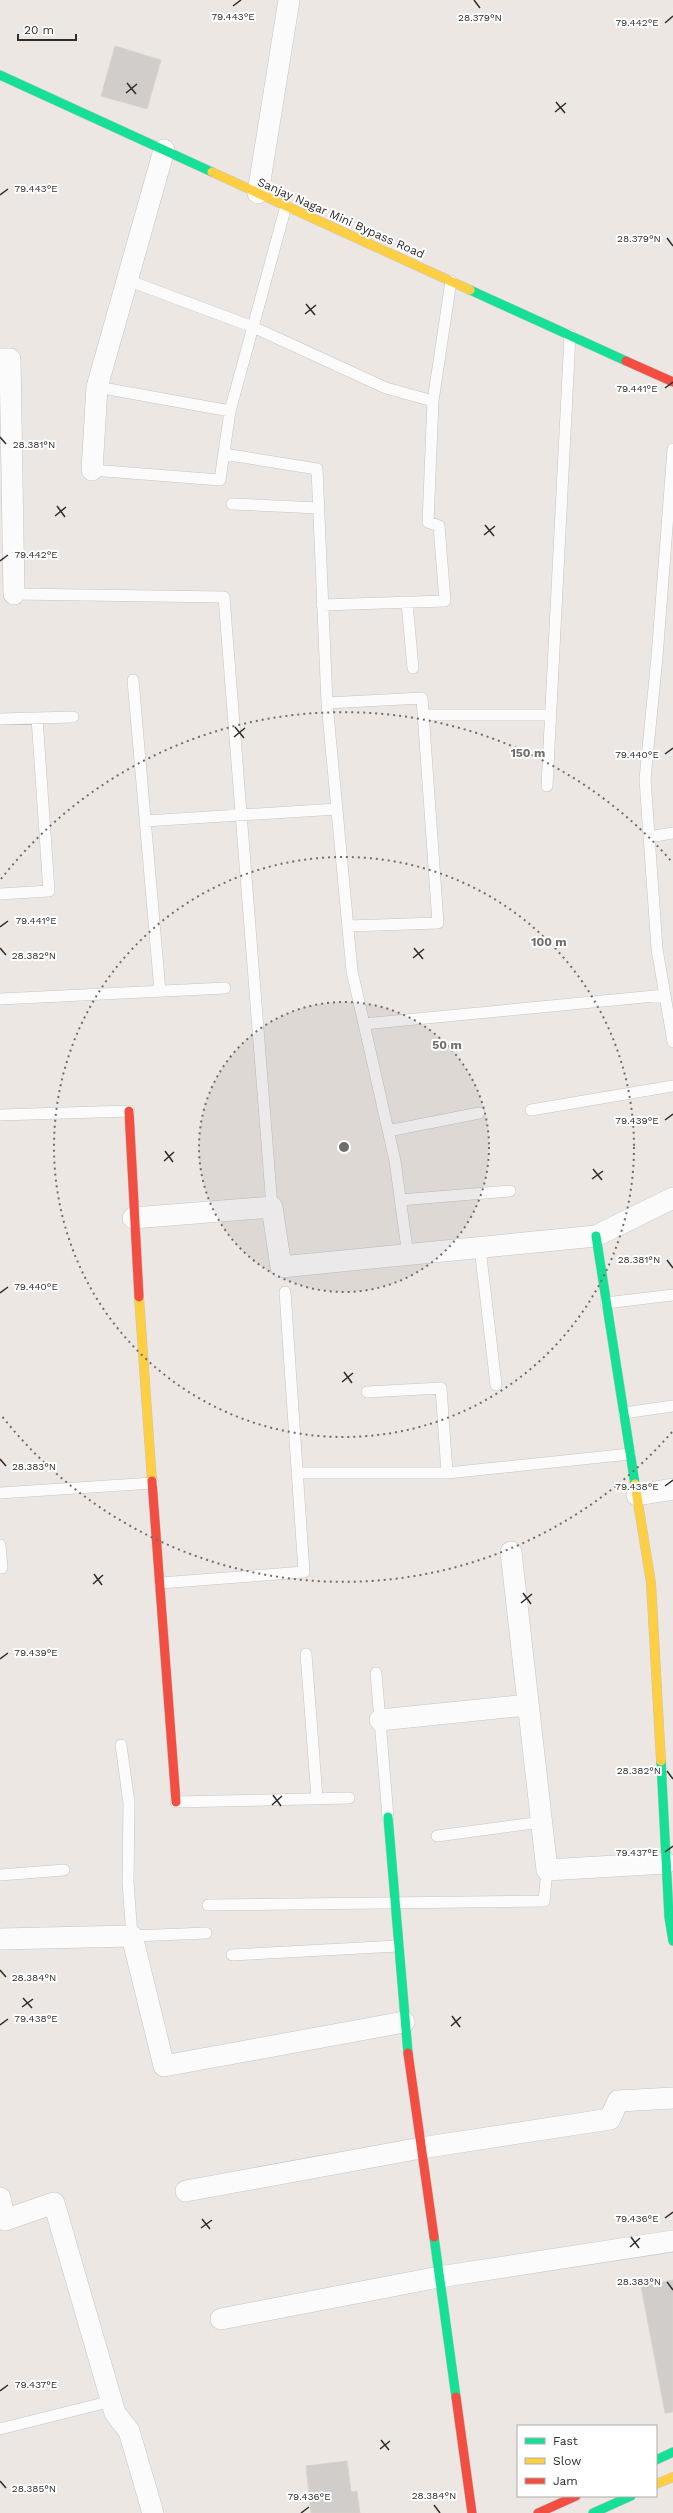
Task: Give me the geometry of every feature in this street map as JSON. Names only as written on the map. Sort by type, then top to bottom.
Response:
[{"type":"street","points":[[258,193],[289,0]]},
{"type":"street","name":"Sanjay Nagar Mini Bypass Road","points":[[0,75],[673,382]]},
{"type":"street","points":[[92,470],[97,387],[164,150]]},
{"type":"street","points":[[0,359],[10,359],[6,497],[14,594]]},
{"type":"street","points":[[129,1111],[133,1218],[176,1802]]},
{"type":"street","points":[[133,1218],[272,1207],[281,1267],[408,1256],[596,1236],[673,1198]]},
{"type":"street","points":[[596,1236],[651,1583],[666,1863],[673,1941]]},
{"type":"street","points":[[637,1494],[673,1489]]},
{"type":"street","points":[[511,1552],[527,1705],[548,1870],[666,1863]]},
{"type":"street","points":[[380,1720],[527,1705]]},
{"type":"street","points":[[388,1817],[404,2022],[472,2513]]},
{"type":"street","points":[[0,1939],[132,1936],[164,2066],[404,2022]]},
{"type":"street","points":[[186,2191],[421,2148],[610,2119],[618,2101],[673,2098]]},
{"type":"street","points":[[1,2206],[4,2220],[54,2203],[115,2413],[129,2431],[153,2513]]},
{"type":"street","points":[[221,2318],[439,2277],[673,2241]]},
{"type":"street","points":[[657,2460],[673,2452]]},
{"type":"street","points":[[657,2484],[673,2477]]},
{"type":"street","points":[[538,2513],[574,2497]]},
{"type":"street","points":[[593,2513],[629,2497]]},
{"type":"lane","points":[[92,470],[220,480],[230,411],[286,206]]},
{"type":"lane","points":[[127,280],[253,328],[386,388],[433,401]]},
{"type":"lane","points":[[322,605],[445,602],[439,526],[428,522],[433,401],[451,281]]},
{"type":"lane","points":[[547,786],[549,715],[570,335]]},
{"type":"lane","points":[[97,387],[230,411]]},
{"type":"lane","points":[[673,449],[657,657],[645,779],[657,949],[673,1042]]},
{"type":"lane","points":[[224,454],[317,469],[327,703],[352,971],[388,1131],[408,1256]]},
{"type":"lane","points":[[232,504],[318,508]]},
{"type":"lane","points":[[14,594],[224,597],[272,1207]]},
{"type":"lane","points":[[407,603],[413,668]]},
{"type":"lane","points":[[133,680],[160,991]]},
{"type":"lane","points":[[327,703],[422,698],[438,923],[348,926]]},
{"type":"lane","points":[[423,715],[549,715]]},
{"type":"lane","points":[[0,719],[73,717]]},
{"type":"lane","points":[[0,894],[49,891],[37,718]]},
{"type":"lane","points":[[145,821],[337,809]]},
{"type":"lane","points":[[649,837],[673,833]]},
{"type":"lane","points":[[0,1000],[225,988]]},
{"type":"lane","points":[[364,1024],[665,995]]},
{"type":"lane","points":[[531,1110],[673,1086]]},
{"type":"lane","points":[[0,1115],[129,1111]]},
{"type":"lane","points":[[388,1131],[479,1113]]},
{"type":"lane","points":[[400,1200],[510,1190]]},
{"type":"lane","points":[[480,1248],[496,1385]]},
{"type":"lane","points":[[160,1583],[304,1572],[285,1292]]},
{"type":"lane","points":[[606,1303],[673,1295]]},
{"type":"lane","points":[[367,1392],[441,1388],[447,1473]]},
{"type":"lane","points":[[624,1413],[673,1406]]},
{"type":"lane","points":[[297,1473],[447,1473],[630,1454]]},
{"type":"lane","points":[[0,1493],[153,1483]]},
{"type":"lane","points":[[0,1545],[2,1568]]},
{"type":"lane","points":[[306,1654],[317,1798]]},
{"type":"lane","points":[[376,1673],[388,1817]]},
{"type":"lane","points":[[121,1746],[129,1803],[128,1882],[132,1936],[206,1933]]},
{"type":"lane","points":[[176,1802],[349,1798]]},
{"type":"lane","points":[[437,1836],[542,1822]]},
{"type":"lane","points":[[0,1875],[64,1870]]},
{"type":"lane","points":[[208,1905],[395,1904],[544,1901],[548,1870]]},
{"type":"lane","points":[[232,1955],[398,1946]]},
{"type":"lane","points":[[0,2429],[112,2401]]},
{"type":"building","points":[[115,46],[161,60],[147,109],[101,96]]},
{"type":"building","points":[[673,2280],[673,2412],[665,2413],[641,2286]]},
{"type":"building","points":[[347,2461],[351,2492],[357,2491],[360,2513],[311,2513],[306,2466]]},
{"type":"traffic: fast","points":[[0,75],[212,172]]},
{"type":"traffic: fast","points":[[470,290],[626,361]]},
{"type":"traffic: fast","points":[[596,1236],[635,1484]]},
{"type":"traffic: fast","points":[[661,1761],[669,1917],[673,1941]]},
{"type":"traffic: fast","points":[[388,1817],[408,2053]]},
{"type":"traffic: fast","points":[[434,2237],[456,2397]]},
{"type":"traffic: fast","points":[[657,2460],[673,2452]]},
{"type":"traffic: fast","points":[[593,2513],[629,2497]]},
{"type":"traffic: slow","points":[[212,172],[470,290]]},
{"type":"traffic: slow","points":[[139,1297],[152,1481]]},
{"type":"traffic: slow","points":[[635,1484],[651,1583],[661,1761]]},
{"type":"traffic: slow","points":[[657,2484],[673,2477]]},
{"type":"traffic: jam","points":[[626,361],[673,382]]},
{"type":"traffic: jam","points":[[129,1111],[139,1297]]},
{"type":"traffic: jam","points":[[152,1481],[176,1802]]},
{"type":"traffic: jam","points":[[408,2053],[434,2237]]},
{"type":"traffic: jam","points":[[456,2397],[472,2513]]},
{"type":"traffic: jam","points":[[538,2513],[574,2497]]}]
